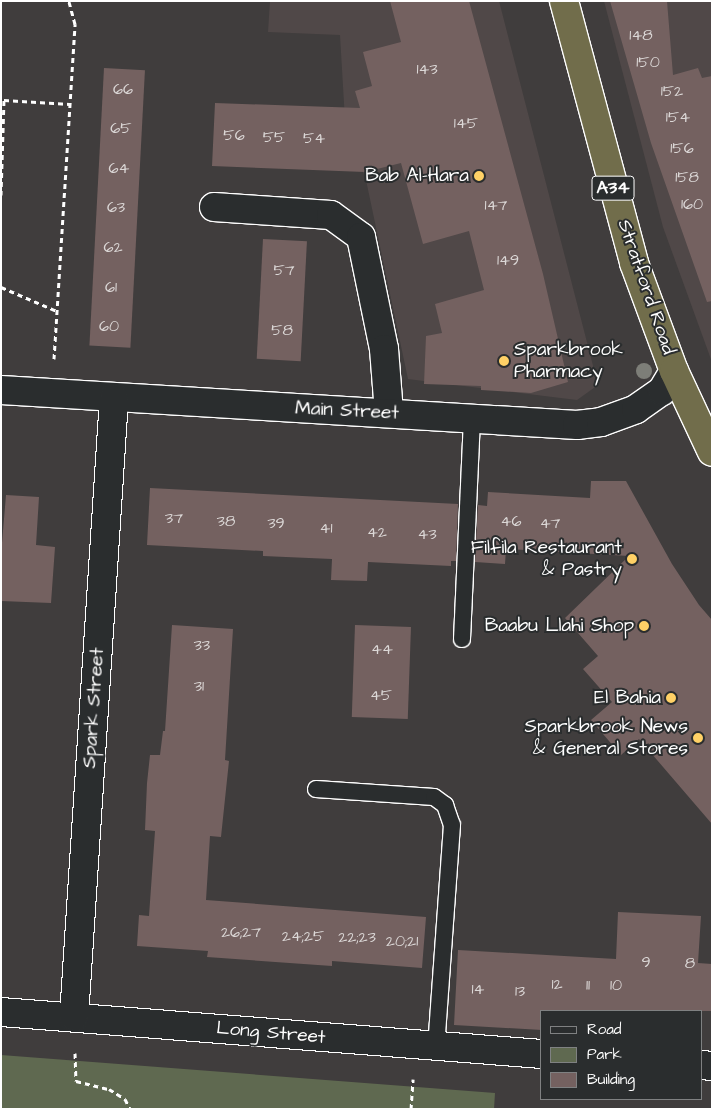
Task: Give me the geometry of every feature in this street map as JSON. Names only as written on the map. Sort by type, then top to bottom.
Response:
[{"type":"highway","name":"Stratford Road","points":[[564,1],[634,264],[674,371],[712,452]]},
{"type":"street","points":[[214,208],[331,215],[361,237],[384,349],[389,413]]},
{"type":"street","name":"Main Street","points":[[1,390],[577,425],[601,422],[636,409],[662,391],[674,371]]},
{"type":"street","name":"Spark Street","points":[[74,1017],[114,398]]},
{"type":"street","name":"Long Street","points":[[1,1012],[540,1054]]},
{"type":"lane","points":[[462,639],[472,418]]},
{"type":"lane","points":[[316,789],[434,797],[445,805],[452,825],[436,1046]]},
{"type":"path","points":[[53,393],[75,24],[69,1]]},
{"type":"path","points":[[1,195],[4,100],[70,104]]},
{"type":"path","points":[[1,287],[57,311]]},
{"type":"path","points":[[74,1017],[76,1081],[109,1089],[126,1099],[130,1109]]},
{"type":"shaded area","points":[[270,1],[499,1],[598,385],[577,400],[408,379],[366,180],[345,120],[340,35],[268,32]]},
{"type":"shaded area","points":[[604,1],[712,1],[712,362],[663,227]]},
{"type":"green space","points":[[1,1055],[495,1093],[494,1109],[1,1109]]},
{"type":"building","points":[[390,1],[469,1],[543,274],[568,382],[531,393],[481,390],[481,386],[424,384],[426,336],[442,333],[435,304],[484,290],[469,231],[423,244],[401,163],[365,172],[212,166],[215,103],[360,108],[355,91],[372,86],[363,52],[401,42]]},
{"type":"building","points":[[610,1],[667,1],[673,75],[698,68],[702,78],[712,76],[712,301],[707,302],[651,143]]},
{"type":"building","points":[[104,68],[145,70],[130,348],[89,346]]},
{"type":"building","points":[[263,239],[307,241],[301,361],[257,359]]},
{"type":"building","points":[[591,481],[626,481],[672,564],[699,605],[712,620],[712,824],[639,739],[621,755],[591,720],[612,702],[583,669],[598,656],[565,618],[629,556],[506,549],[505,564],[475,562],[478,505],[487,506],[488,492],[590,498]]},
{"type":"building","points":[[150,488],[458,504],[456,561],[451,561],[451,566],[368,562],[367,581],[331,580],[332,559],[263,556],[263,551],[147,545]]},
{"type":"building","points":[[6,495],[39,497],[36,545],[55,547],[51,603],[1,601],[1,555]]},
{"type":"building","points":[[172,625],[233,629],[225,760],[229,761],[221,837],[210,836],[206,900],[426,917],[422,968],[332,961],[332,966],[207,957],[208,951],[137,946],[139,915],[149,916],[155,831],[145,830],[147,783],[150,755],[160,755],[163,731],[165,731]]},
{"type":"building","points":[[355,625],[411,627],[408,719],[352,717]]},
{"type":"building","points":[[618,912],[701,916],[698,963],[712,964],[712,1011],[540,1010],[540,1030],[454,1025],[458,950],[616,959]]},
{"type":"place","name":"Bab Al-Hara","points":[[479,176]]},
{"type":"place","name":"Sparkbrook Pharmacy","points":[[504,361]]},
{"type":"place","name":"Filfila Restaurant & Pastry","points":[[632,559]]},
{"type":"place","name":"Baabu Llahi Shop","points":[[644,626]]},
{"type":"place","name":"El Bahia","points":[[671,698]]},
{"type":"place","name":"Sparkbrook News & General Stores","points":[[698,738]]}]
